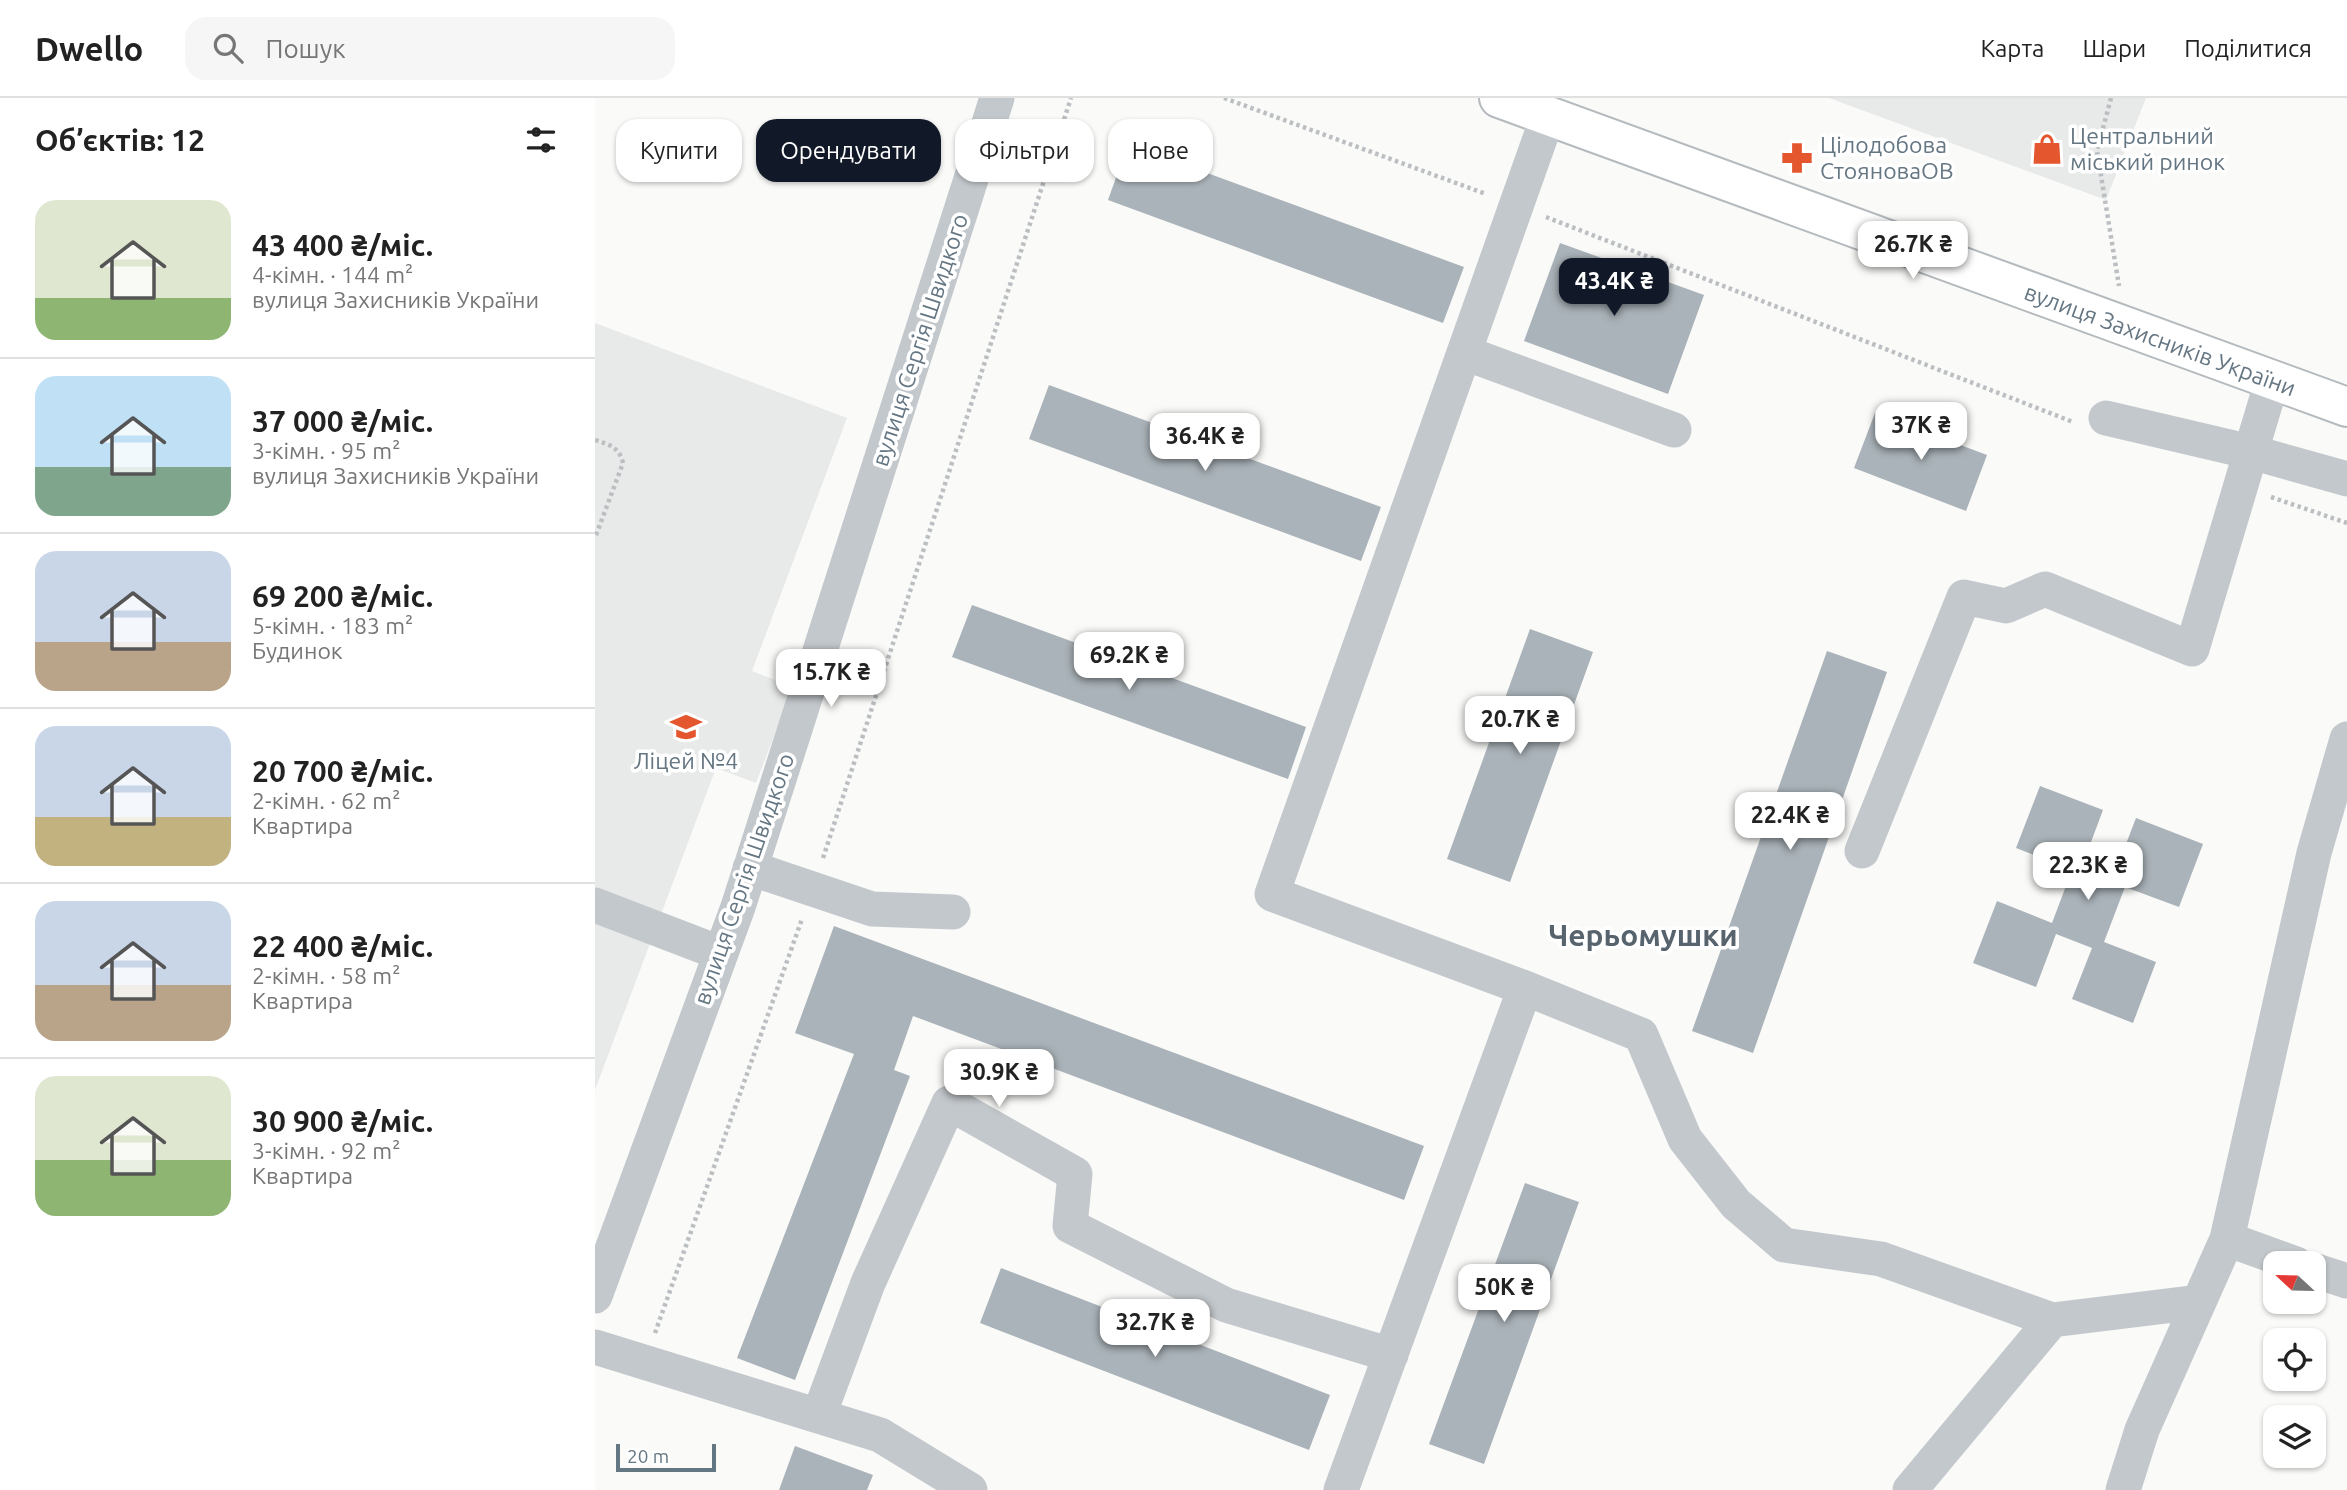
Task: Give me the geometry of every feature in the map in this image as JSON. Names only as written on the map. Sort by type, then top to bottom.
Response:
[{"type":"main road","name":"вулиця Захисників України","points":[[1499,98],[2347,407]]},
{"type":"street","name":"вулиця Сергія Швидкого","points":[[595,1296],[750,868],[997,98]]},
{"type":"street","points":[[1548,116],[1272,894],[1525,988],[1641,1035],[1685,1139],[1736,1204],[1784,1245],[1881,1259],[2052,1320],[2199,1302]]},
{"type":"street","points":[[1465,353],[1674,430]]},
{"type":"street","points":[[1862,850],[1964,597],[2006,606],[2045,589],[2192,649],[2271,381]]},
{"type":"street","points":[[2096,422],[2251,452],[2347,479]]},
{"type":"street","points":[[2123,1490],[2142,1430],[2227,1239],[2314,853],[2347,738]]},
{"type":"street","points":[[750,868],[872,909],[953,912]]},
{"type":"street","points":[[595,905],[720,953]]},
{"type":"street","points":[[1341,1490],[1525,988]]},
{"type":"street","points":[[819,1415],[868,1283],[949,1103],[1075,1174],[1070,1226],[1226,1305],[1391,1355]]},
{"type":"street","points":[[2227,1239],[2263,1252]]},
{"type":"street","points":[[2326,1274],[2347,1281]]},
{"type":"street","points":[[1910,1490],[2052,1320]]},
{"type":"street","points":[[595,1347],[880,1435],[970,1490]]},
{"type":"path","points":[[645,1363],[813,889],[1070,98]]},
{"type":"path","points":[[1224,98],[2096,422]]},
{"type":"path","points":[[2111,98],[2097,151],[2126,327]]},
{"type":"path","points":[[595,440],[615,447],[623,463],[595,538]]},
{"type":"path","points":[[2240,486],[2347,523]]},
{"type":"shaded area","name":"Центральний міський ринок","points":[[1829,98],[2146,98],[2106,200]]},
{"type":"shaded area","name":"Ліцей №4","points":[[595,323],[847,418],[752,671],[793,687],[756,783],[716,768],[595,1090]]},
{"type":"building","points":[[1213,175],[1464,267],[1443,323],[1108,200],[1114,182],[1213,182]]},
{"type":"building","points":[[1560,243],[1704,295],[1668,394],[1524,341]]},
{"type":"building","points":[[1049,385],[1381,507],[1361,561],[1029,439]]},
{"type":"building","points":[[1875,413],[1987,455],[1966,511],[1854,468]]},
{"type":"building","points":[[972,605],[1306,727],[1288,779],[952,657]]},
{"type":"building","points":[[1530,629],[1593,652],[1510,882],[1447,859]]},
{"type":"building","points":[[1827,651],[1887,672],[1753,1053],[1692,1031]]},
{"type":"building","points":[[2040,786],[2103,810],[2085,858],[2116,870],[2136,818],[2203,844],[2179,907],[2125,887],[2104,942],[2156,962],[2133,1023],[2072,999],[2092,948],[2056,934],[2036,987],[1973,963],[1997,901],[2052,923],[2072,870],[2016,848]]},
{"type":"building","points":[[834,926],[1424,1146],[1404,1200],[913,1016],[894,1070],[910,1076],[795,1380],[737,1358],[854,1054],[795,1033]]},
{"type":"building","points":[[1525,1183],[1579,1202],[1484,1464],[1429,1444]]},
{"type":"building","points":[[1001,1268],[1330,1395],[1309,1450],[980,1323]]},
{"type":"building","points":[[795,1446],[873,1475],[867,1490],[779,1490]]},
{"type":"place","name":"Центральний міський ринок","points":[[2047,149]]},
{"type":"place","name":"Цілодобова СтояноваОВ","points":[[1797,158]]},
{"type":"place","name":"Ліцей №4","points":[[686,727]]},
{"type":"district","name":"Черьомушки","points":[[1643,936]]}]
